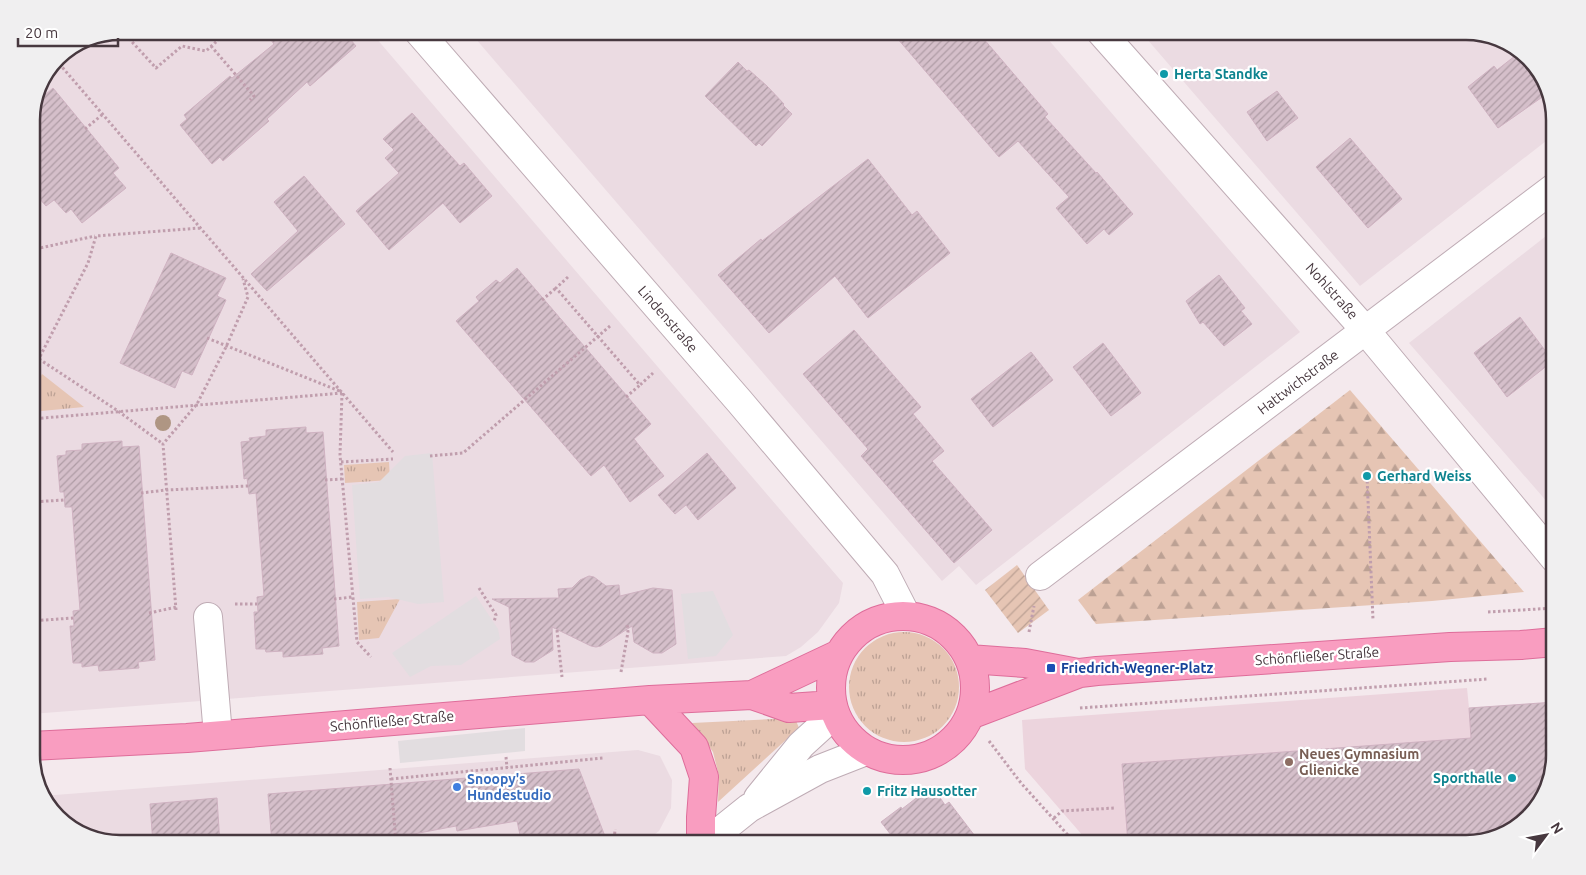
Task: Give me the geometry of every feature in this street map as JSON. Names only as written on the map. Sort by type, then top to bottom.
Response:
[{"type":"main road","points":[[906,615],[928,620],[947,630],[962,646],[969,659],[976,682],[975,697],[970,715],[961,731],[949,744],[933,754],[915,759],[898,760],[866,751],[849,736],[834,709],[832,677],[839,654],[850,637],[867,624],[886,617],[906,615]]},
{"type":"main road","name":"Schönfließer Straße","points":[[969,659],[1025,663],[1080,673],[1450,647],[1546,643]]},
{"type":"main road","name":"Schönfließer Straße","points":[[40,746],[218,736],[638,701],[752,694],[839,654]]},
{"type":"main road","name":"Schönfließer Straße","points":[[970,715],[1080,673]]},
{"type":"main road","name":"Schönfließer Straße","points":[[752,694],[789,708],[834,709]]},
{"type":"main road","points":[[638,701],[694,747],[704,777],[702,835]]},
{"type":"street","name":"Lindenstraße","points":[[426,40],[740,402],[885,574],[906,615]]},
{"type":"street","name":"Nohlstraße","points":[[1108,40],[1366,331],[1546,548]]},
{"type":"street","name":"Hattwichstraße","points":[[1040,576],[1546,194]]},
{"type":"street","points":[[208,617],[218,736]]},
{"type":"street","points":[[749,808],[801,745],[834,709]]},
{"type":"street","points":[[714,835],[749,808],[820,770],[866,751]]},
{"type":"path","points":[[130,40],[156,68],[182,46],[206,51],[218,40]]},
{"type":"path","points":[[211,46],[254,96],[250,100]]},
{"type":"path","points":[[61,66],[392,452]]},
{"type":"path","points":[[84,129],[103,114]]},
{"type":"path","points":[[40,248],[96,236],[201,228]]},
{"type":"path","points":[[40,357],[88,263],[96,236]]},
{"type":"path","points":[[176,601],[163,444],[197,404],[226,346],[248,297],[243,277]]},
{"type":"path","points":[[542,300],[568,277]]},
{"type":"path","points":[[556,288],[640,385]]},
{"type":"path","points":[[430,456],[463,453],[610,326]]},
{"type":"path","points":[[207,338],[342,393]]},
{"type":"path","points":[[40,360],[118,411],[163,444]]},
{"type":"path","points":[[626,397],[653,373]]},
{"type":"path","points":[[40,418],[342,393]]},
{"type":"path","points":[[342,393],[341,462],[352,597],[357,642],[371,657]]},
{"type":"path","points":[[341,462],[393,458]]},
{"type":"path","points":[[1367,476],[1374,620]]},
{"type":"path","points":[[324,480],[342,479]]},
{"type":"path","points":[[141,494],[166,490],[248,486]]},
{"type":"path","points":[[40,501],[64,500]]},
{"type":"path","points":[[1027,640],[1040,576]]},
{"type":"path","points":[[480,588],[496,615],[494,622]]},
{"type":"path","points":[[334,598],[352,597]]},
{"type":"path","points":[[149,613],[180,606]]},
{"type":"path","points":[[40,620],[74,618]]},
{"type":"path","points":[[627,624],[628,632],[620,679],[638,701]]},
{"type":"path","points":[[557,630],[563,684],[562,707]]},
{"type":"path","points":[[1078,709],[1496,679]]},
{"type":"path","points":[[987,739],[1021,783],[1068,835]]},
{"type":"path","points":[[506,757],[507,768]]},
{"type":"path","points":[[390,779],[604,758]]},
{"type":"path","points":[[390,768],[395,835]]},
{"type":"path","points":[[1054,818],[1062,811],[1115,808]]},
{"type":"path","points":[[615,829],[615,835]]},
{"type":"shaded area","points":[[120,40],[378,40],[843,583],[839,603],[818,632],[801,647],[786,656],[40,713],[40,114],[48,84],[56,71],[67,60],[94,44]]},
{"type":"shaded area","points":[[477,40],[1049,40],[1300,332],[976,585],[959,566],[942,581]]},
{"type":"shaded area","points":[[1148,40],[1466,40],[1492,44],[1502,48],[1511,53],[1533,75],[1542,94],[1546,114],[1546,141],[1360,286]]},
{"type":"shaded area","points":[[1546,236],[1546,501],[1409,343]]},
{"type":"shaded area","points":[[432,453],[444,602],[418,604],[388,597],[360,599],[352,485],[379,482],[405,456]]},
{"type":"shaded area","points":[[713,591],[733,635],[716,656],[688,659],[681,594]]},
{"type":"shaded area","points":[[476,596],[498,629],[500,639],[461,665],[431,666],[410,677],[392,653]]},
{"type":"shaded area","name":"Neues Gymnasium Glienicke","points":[[1467,688],[1469,708],[1546,703],[1546,756],[1542,781],[1538,791],[1533,800],[1511,822],[1492,831],[1477,834],[1082,835],[1025,769],[1022,720]]},
{"type":"shaded area","points":[[525,728],[525,751],[400,763],[398,741]]},
{"type":"shaded area","points":[[638,750],[660,756],[672,780],[671,808],[659,831],[654,835],[120,835],[99,832],[75,822],[60,808],[50,795]]},
{"type":"green space","points":[[42,374],[84,407],[40,411],[40,378]]},
{"type":"green space","points":[[1350,390],[1524,592],[1432,601],[1096,624],[1078,600]]},
{"type":"green space","points":[[389,462],[390,480],[345,483],[344,465]]},
{"type":"green space","points":[[1017,565],[1049,610],[1018,633],[985,590]]},
{"type":"green space","points":[[400,599],[379,638],[359,640],[357,602]]},
{"type":"green space","points":[[904,632],[925,636],[943,648],[955,666],[959,687],[955,708],[943,726],[925,738],[904,742],[883,738],[865,726],[853,708],[849,687],[853,666],[865,648],[883,636]]},
{"type":"green space","points":[[795,718],[799,728],[718,802],[719,776],[713,752],[692,723]]},
{"type":"building","points":[[271,40],[351,40],[356,46],[310,86],[307,82],[267,119],[269,121],[223,161],[220,157],[212,164],[180,125],[187,119],[184,115],[230,76],[232,78],[274,44]]},
{"type":"building","points":[[899,40],[985,40],[1048,114],[1045,117],[1097,172],[1133,214],[1109,235],[1104,229],[1087,244],[1056,208],[1069,197],[1018,141],[999,157]]},
{"type":"building","points":[[1515,56],[1533,75],[1543,97],[1498,128],[1468,87],[1494,66],[1497,70]]},
{"type":"building","points":[[738,62],[767,86],[792,114],[762,146],[759,143],[756,146],[705,96]]},
{"type":"building","points":[[53,88],[119,168],[113,173],[126,188],[82,223],[71,209],[66,213],[54,200],[46,206],[40,199],[40,114],[44,96]]},
{"type":"building","points":[[1277,91],[1298,118],[1267,141],[1247,112]]},
{"type":"building","points":[[412,113],[460,166],[464,163],[492,196],[460,223],[443,203],[389,250],[356,211],[399,173],[385,158],[394,150],[383,139]]},
{"type":"building","points":[[1350,138],[1402,199],[1368,228],[1316,167]]},
{"type":"building","points":[[868,159],[912,215],[917,211],[950,253],[868,318],[835,276],[769,333],[718,275],[761,239],[762,241]]},
{"type":"building","points":[[304,176],[345,224],[267,291],[251,274],[298,231],[274,202]]},
{"type":"building","points":[[171,253],[226,278],[217,296],[226,300],[192,375],[182,371],[175,388],[120,363]]},
{"type":"building","points":[[517,268],[651,424],[634,439],[664,476],[630,502],[604,465],[591,476],[456,321],[479,301],[476,297],[496,280],[500,283]]},
{"type":"building","points":[[1219,275],[1245,308],[1241,311],[1252,324],[1224,346],[1203,322],[1200,324],[1186,301]]},
{"type":"building","points":[[1520,317],[1546,352],[1546,366],[1507,397],[1474,353]]},
{"type":"building","points":[[854,330],[921,407],[913,414],[944,451],[932,461],[992,530],[954,563],[861,456],[868,449],[803,374]]},
{"type":"building","points":[[1103,343],[1141,393],[1111,416],[1073,367]]},
{"type":"building","points":[[1031,352],[1053,380],[993,427],[971,399]]},
{"type":"building","points":[[306,427],[306,433],[323,432],[339,646],[322,648],[323,654],[283,657],[283,651],[266,652],[265,649],[256,649],[254,612],[258,612],[257,597],[264,596],[256,493],[249,494],[247,478],[244,479],[241,442],[250,441],[249,438],[266,436],[266,430]]},
{"type":"building","points":[[122,441],[122,447],[139,446],[155,660],[138,662],[139,668],[99,671],[98,665],[82,667],[82,663],[73,663],[70,626],[74,626],[73,611],[80,610],[72,507],[65,507],[64,492],[60,492],[57,456],[66,455],[66,451],[82,450],[82,444]]},
{"type":"building","points":[[707,453],[736,488],[698,520],[686,505],[675,514],[658,495]]},
{"type":"building","points":[[589,576],[594,577],[606,586],[619,585],[620,596],[653,588],[672,590],[676,644],[662,653],[653,653],[634,642],[632,626],[601,646],[596,647],[552,627],[553,650],[534,662],[525,662],[512,655],[509,607],[492,599],[559,598],[558,589],[572,588],[580,580]]},
{"type":"building","points":[[1546,703],[1546,756],[1542,781],[1538,791],[1533,800],[1511,822],[1492,831],[1466,835],[1127,835],[1122,764],[1471,738],[1469,708]]},
{"type":"building","points":[[579,769],[605,835],[520,835],[517,821],[457,831],[456,826],[408,835],[271,835],[268,794]]},
{"type":"building","points":[[932,786],[945,805],[949,802],[974,835],[891,835],[881,822],[901,807],[902,809]]},
{"type":"building","points":[[217,798],[219,835],[152,835],[150,804]]},
{"type":"place","name":"Herta Standke","points":[[1164,74]]},
{"type":"place","name":"Gerhard Weiss","points":[[1367,476]]},
{"type":"place","name":"Friedrich-Wegner-Platz","points":[[1051,668]]},
{"type":"place","name":"Neues Gymnasium Glienicke","points":[[1289,762]]},
{"type":"place","name":"Sporthalle","points":[[1512,778]]},
{"type":"place","name":"Snoopy's Hundestudio","points":[[457,787]]},
{"type":"place","name":"Fritz Hausotter","points":[[867,791]]}]
